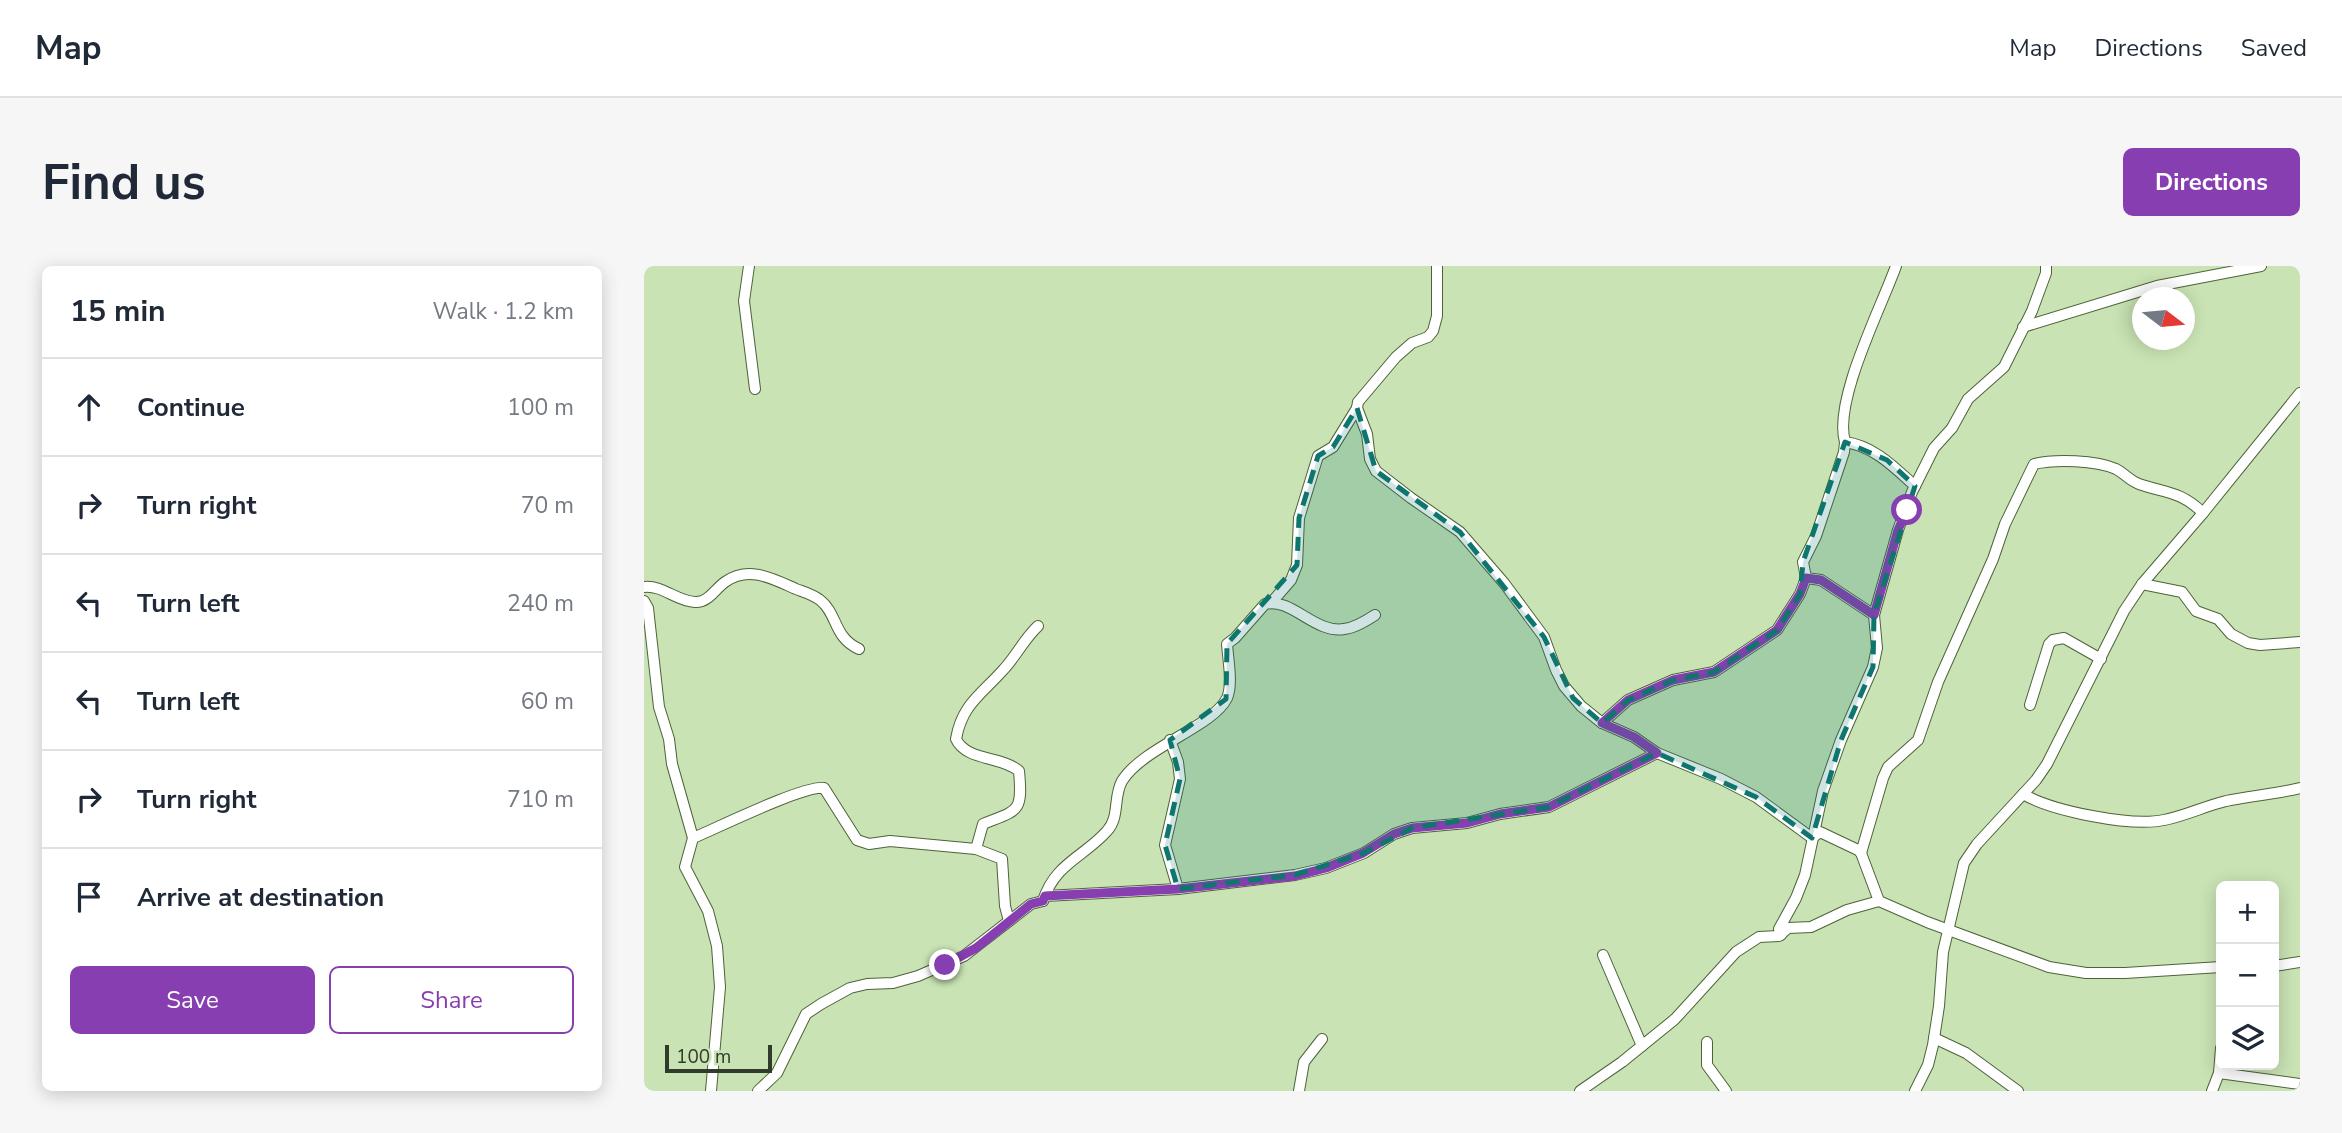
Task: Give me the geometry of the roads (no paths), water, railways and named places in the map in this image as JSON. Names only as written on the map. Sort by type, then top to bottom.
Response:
[{"type":"street","points":[[750,266],[744,300],[755,389]]},
{"type":"street","points":[[1271,603],[1290,580],[1297,565],[1299,518],[1318,456],[1333,447],[1360,399],[1383,375],[1396,356],[1412,343],[1429,337],[1433,331],[1437,316],[1437,266]]},
{"type":"street","points":[[1602,723],[1628,700],[1673,680],[1714,672],[1777,630],[1800,594],[1806,578],[1803,562],[1816,536],[1844,452],[1842,427],[1852,380],[1896,266]]},
{"type":"street","points":[[1781,935],[1779,929],[1796,898],[1804,875],[1824,791],[1841,740],[1873,667],[1877,648],[1874,615],[1898,530],[1915,486],[1934,448],[1952,428],[1968,399],[2004,367],[2032,311],[2046,274],[2046,266]]},
{"type":"street","points":[[2023,327],[2157,286],[2261,266]]},
{"type":"street","points":[[1915,1091],[1928,1065],[1934,1038],[1947,930],[1964,863],[1977,844],[2047,764],[2124,611],[2142,584],[2300,393]]},
{"type":"street","points":[[1357,408],[1367,433],[1371,464],[1376,471],[1460,532],[1504,583],[1544,637],[1556,670],[1573,698],[1602,723],[1634,737],[1657,753],[1721,779],[1756,797],[1812,838]]},
{"type":"street","points":[[1845,442],[1857,444],[1887,460],[1915,486]]},
{"type":"street","points":[[1879,901],[1861,853],[1883,778],[1888,767],[1918,740],[1938,682],[1993,559],[2005,524],[2034,464],[2075,460],[2116,469],[2140,484],[2175,494],[2196,505],[2203,513]]},
{"type":"street","points":[[644,587],[658,587],[695,602],[704,600],[727,580],[739,575],[759,574],[775,578],[823,602],[843,638],[848,644],[859,649]]},
{"type":"street","points":[[1806,578],[1821,580],[1874,615]]},
{"type":"street","points":[[2142,584],[2155,589],[2182,592],[2196,611],[2218,619],[2231,634],[2248,643],[2260,645],[2300,642]]},
{"type":"street","points":[[644,601],[648,608],[659,707],[693,838],[685,867],[708,911],[717,946],[720,988],[710,1091]]},
{"type":"street","points":[[1043,901],[1055,875],[1107,832],[1114,821],[1116,796],[1122,781],[1132,769],[1170,740],[1209,716],[1226,699],[1230,689],[1227,644],[1236,639],[1265,604],[1271,603],[1291,609],[1321,626],[1342,630],[1359,625],[1375,615]]},
{"type":"street","points":[[976,849],[982,824],[1004,817],[1018,806],[1019,771],[1010,765],[962,748],[956,739],[957,730],[968,705],[1006,667],[1024,639],[1038,626]]},
{"type":"street","points":[[2030,705],[2049,643],[2053,640],[2064,638],[2101,659]]},
{"type":"street","points":[[1170,740],[1178,762],[1180,779],[1165,845],[1178,889]]},
{"type":"street","points":[[758,1091],[777,1073],[806,1014],[850,988],[893,983],[945,965],[976,948],[1031,904],[1043,901],[1045,896],[1178,889],[1295,876],[1326,868],[1363,853],[1394,834],[1412,828],[1467,823],[1500,814],[1549,807],[1657,753]]},
{"type":"street","points":[[693,838],[818,787],[824,788],[857,840],[862,842],[890,841],[976,849],[1002,859],[1005,906],[1009,921]]},
{"type":"street","points":[[2023,794],[2047,806],[2064,810],[2146,822],[2164,820],[2223,802],[2300,788]]},
{"type":"street","points":[[1812,838],[1820,832],[1861,853]]},
{"type":"street","points":[[1580,1091],[1675,1019],[1736,952],[1759,937],[1781,935],[1788,928],[1811,927],[1847,910],[1879,901],[1947,930],[2049,967],[2126,974],[2216,967]]},
{"type":"street","points":[[1602,955],[1642,1046]]},
{"type":"street","points":[[2279,965],[2300,962]]},
{"type":"street","points":[[1934,1038],[1966,1053],[2018,1091]]},
{"type":"street","points":[[1300,1091],[1304,1062],[1322,1039]]},
{"type":"street","points":[[1707,1042],[1707,1065],[1726,1091]]},
{"type":"street","points":[[2212,1091],[2218,1070]]},
{"type":"street","points":[[2218,1073],[2300,1084]]}]
